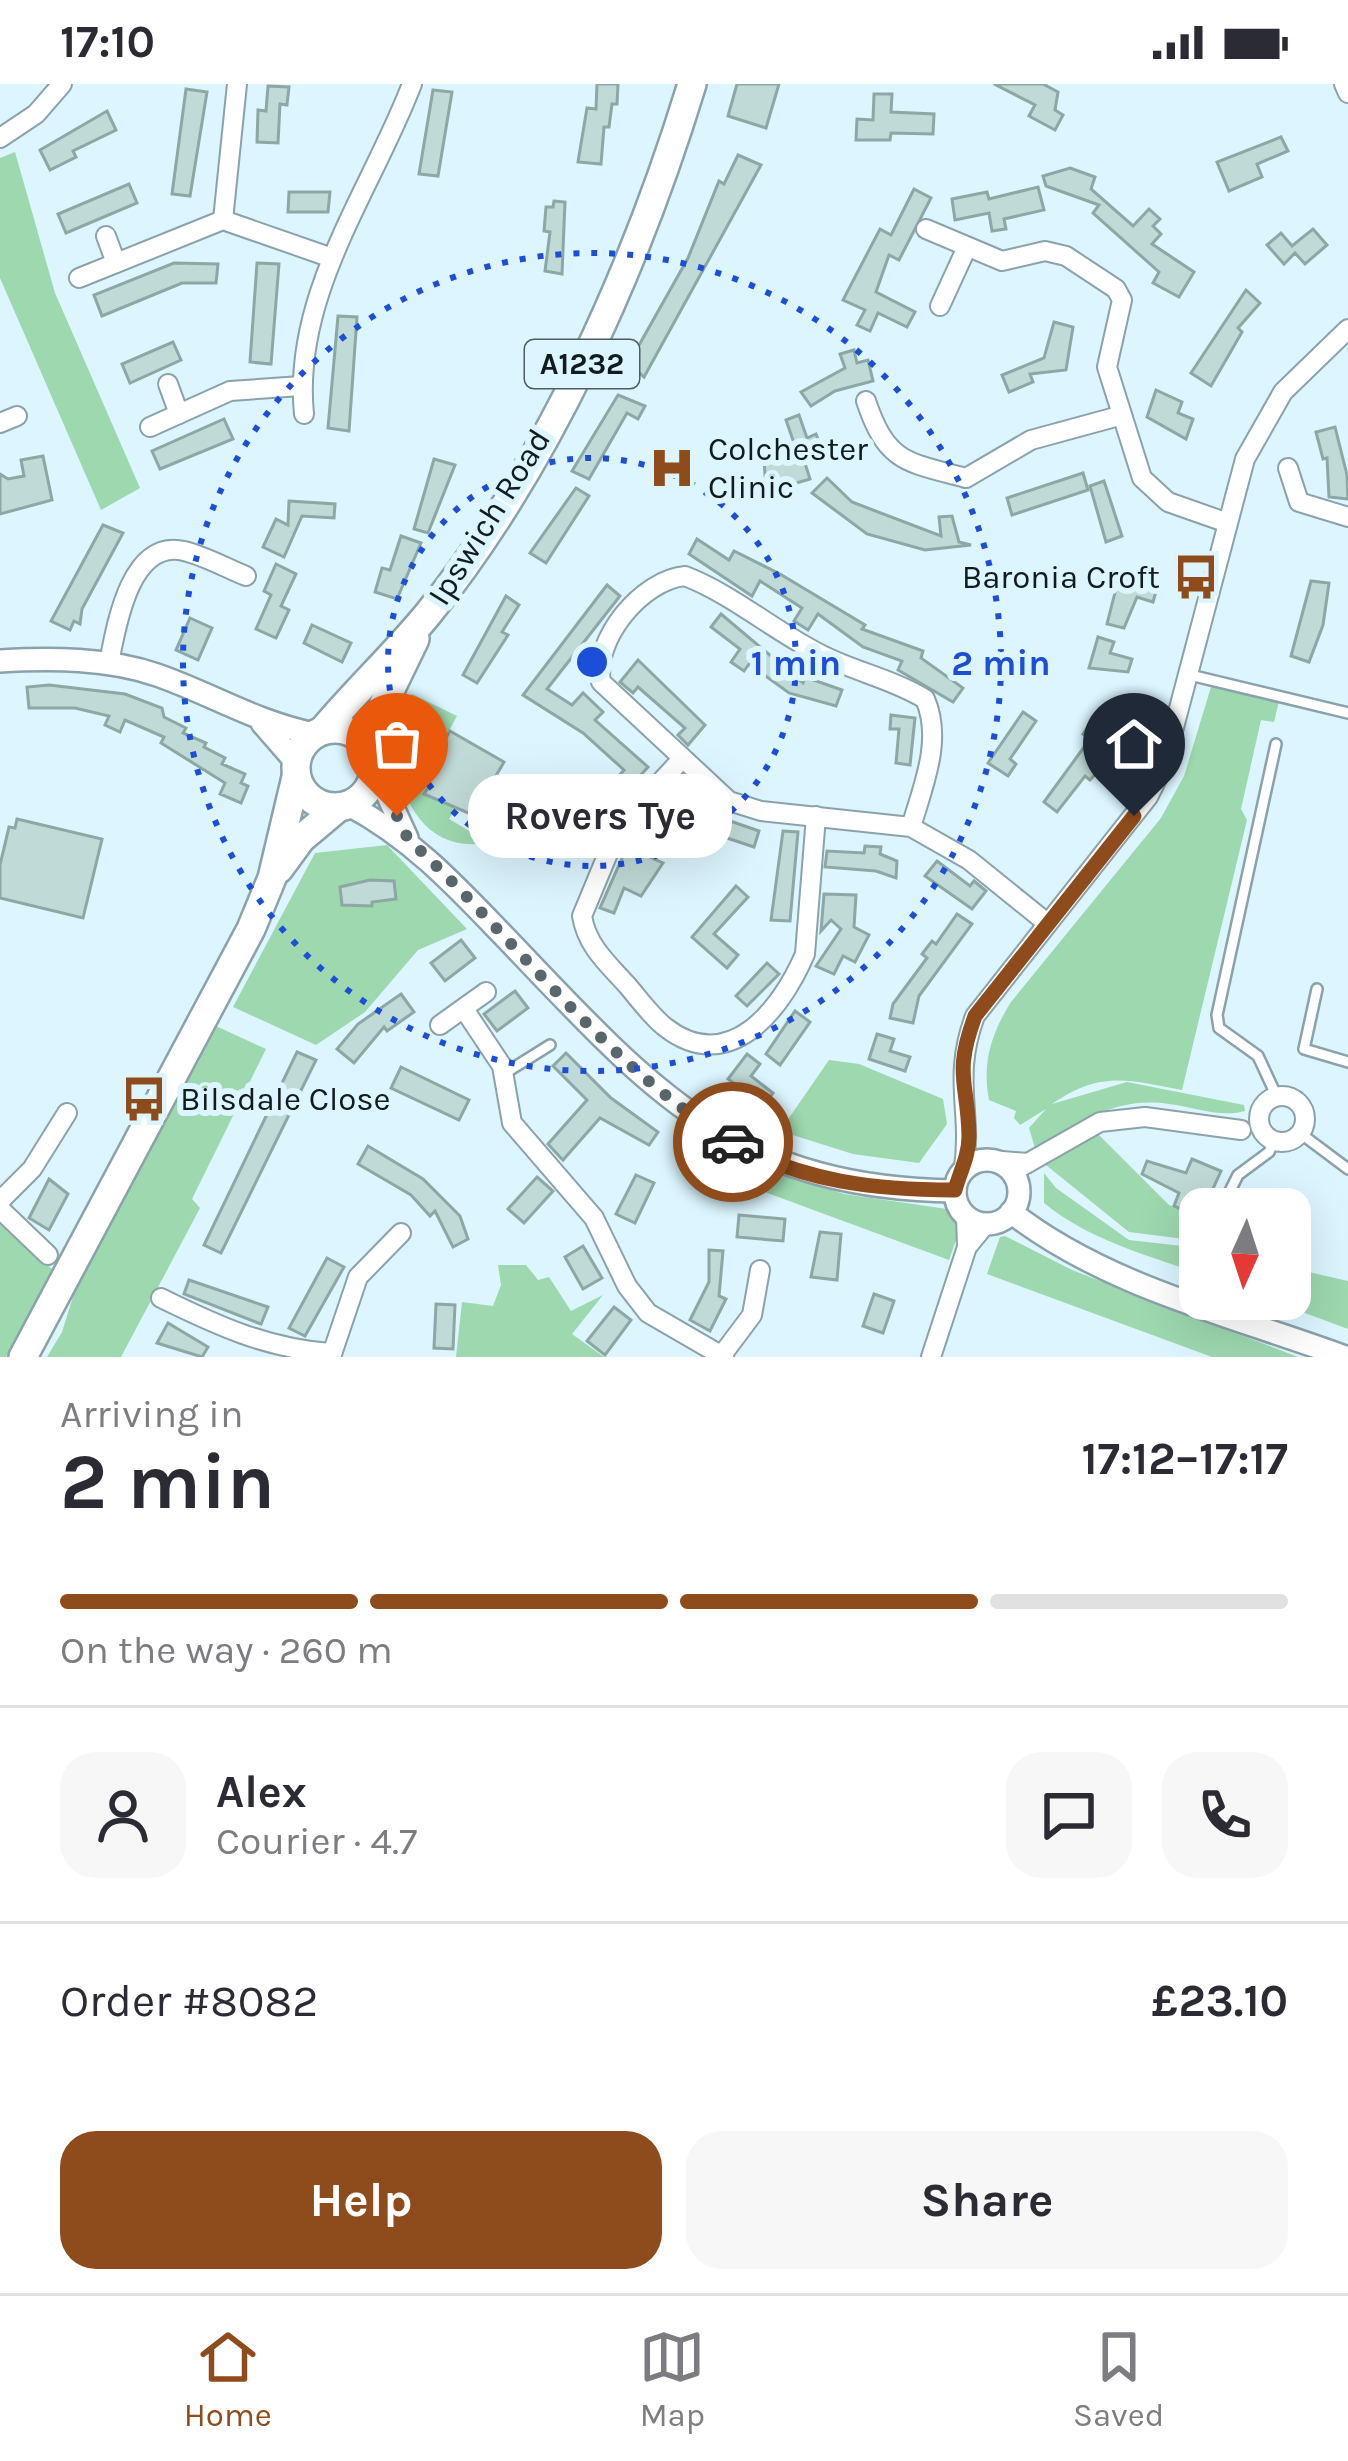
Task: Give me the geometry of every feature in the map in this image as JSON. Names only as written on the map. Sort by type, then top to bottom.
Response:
[{"type":"main road","name":"Ipswich Road","points":[[319,732],[423,619],[490,524],[597,338],[670,154],[692,84]]},
{"type":"main road","name":"Ipswich Road","points":[[372,759],[383,705],[423,619]]},
{"type":"main road","points":[[319,732],[357,735],[372,759]]},
{"type":"main road","name":"A1232","points":[[23,1357],[251,929],[272,878],[296,769],[319,732]]},
{"type":"main road","name":"A1232","points":[[272,878],[301,839],[371,784],[372,759]]},
{"type":"main road","points":[[296,769],[317,803],[344,806]]},
{"type":"street","points":[[0,138],[36,114],[62,84]]},
{"type":"street","points":[[223,220],[237,84]]},
{"type":"street","points":[[304,414],[301,386],[311,314],[412,84]]},
{"type":"street","points":[[1344,84],[1348,93]]},
{"type":"street","points":[[79,278],[223,220],[332,258]]},
{"type":"street","points":[[926,229],[1002,261],[1046,251],[1066,256],[1116,289],[1122,301],[1107,367],[1119,416],[1153,492],[1225,522]]},
{"type":"street","points":[[106,236],[116,262]]},
{"type":"street","points":[[940,306],[967,247]]},
{"type":"street","points":[[979,1162],[960,1087],[975,1016],[1148,797],[1164,765],[1245,460],[1273,409],[1348,328]]},
{"type":"street","points":[[168,384],[179,414]]},
{"type":"street","points":[[150,427],[230,391],[301,386]]},
{"type":"street","points":[[866,401],[886,450],[905,461],[966,478],[1031,440],[1119,416]]},
{"type":"street","points":[[1288,468],[1299,502],[1348,518]]},
{"type":"street","points":[[109,664],[130,587],[143,564],[160,552],[181,550],[246,576]]},
{"type":"street","points":[[911,827],[933,746],[932,716],[925,699],[827,658],[772,629],[713,587],[685,576],[653,588],[606,639],[598,655],[601,682],[729,801],[761,812],[911,827],[969,860],[1047,923]]},
{"type":"street","points":[[0,662],[109,664],[153,674],[261,723],[319,732]]},
{"type":"street","points":[[261,723],[296,769]]},
{"type":"street","points":[[372,759],[408,839]]},
{"type":"street","points":[[681,760],[619,827],[582,916],[594,948],[664,1026],[686,1040],[725,1046],[745,1039],[797,973],[806,954],[816,815]]},
{"type":"street","points":[[344,806],[408,839],[614,1047],[710,1129],[813,1176],[888,1190],[955,1190],[979,1162]]},
{"type":"street","points":[[440,1024],[485,992]]},
{"type":"street","points":[[464,1009],[502,1075],[512,1123],[594,1218],[627,1286],[648,1313],[723,1356],[752,1316],[760,1270]]},
{"type":"street","points":[[979,1162],[1022,1167],[1100,1122],[1145,1118],[1268,1133],[1288,1142],[1300,1133],[1305,1121],[1300,1105],[1277,1097],[1264,1106],[1268,1133]]},
{"type":"street","points":[[48,1255],[0,1205],[32,1169],[67,1113]]},
{"type":"street","points":[[1011,1212],[1022,1167]]},
{"type":"street","points":[[955,1190],[975,1220]]},
{"type":"street","points":[[975,1220],[1011,1212]]},
{"type":"street","points":[[1011,1212],[1047,1240],[1089,1262],[1345,1357]]},
{"type":"street","points":[[931,1357],[975,1220]]},
{"type":"street","points":[[161,1298],[222,1331],[286,1350],[330,1355],[358,1277],[401,1233]]},
{"type":"lane","points":[[1186,674],[1348,713]]},
{"type":"lane","points":[[1276,744],[1217,1015],[1219,1028],[1258,1056],[1277,1097]]},
{"type":"lane","points":[[1317,989],[1304,1049],[1348,1062]]},
{"type":"lane","points":[[502,1075],[550,1045]]},
{"type":"lane","points":[[1232,1188],[1238,1175],[1269,1152],[1268,1133]]},
{"type":"lane","points":[[1300,1133],[1348,1169]]},
{"type":"green space","points":[[15,152],[55,293],[140,488],[101,510],[0,278],[0,158]]},
{"type":"green space","points":[[1211,687],[1279,701],[1274,722],[1261,720],[1241,809],[1247,820],[1182,1090],[1116,1080],[1086,1086],[1052,1104],[1127,1082],[1244,1105],[1245,1111],[1131,1104],[1098,1114],[1035,1148],[1029,1128],[1046,1109],[1020,1125],[1014,1118],[1016,1111],[989,1100],[987,1074],[993,1037],[1011,1002],[1161,818],[1184,776]]},
{"type":"green space","points":[[412,694],[457,716],[422,780],[430,785],[425,795],[457,806],[449,819],[483,839],[479,844],[453,842],[432,831],[415,813],[404,791],[397,740]]},
{"type":"green space","points":[[387,845],[467,929],[418,950],[365,1012],[316,1045],[233,1007],[315,853]]},
{"type":"green space","points":[[216,1026],[266,1049],[192,1199],[200,1208],[121,1357],[47,1357],[62,1332],[81,1271]]},
{"type":"green space","points":[[829,1060],[859,1064],[943,1099],[947,1124],[919,1163],[853,1154],[780,1131]]},
{"type":"green space","points":[[1096,1132],[1169,1205],[1179,1209],[1179,1238],[1129,1232],[1046,1165]]},
{"type":"green space","points":[[756,1165],[844,1194],[947,1209],[961,1226],[949,1260],[743,1184]]},
{"type":"green space","points":[[1044,1173],[1056,1188],[1129,1240],[1179,1246],[1179,1266],[1080,1227],[1044,1203]]},
{"type":"green space","points":[[0,1224],[52,1269],[6,1357],[0,1357]]},
{"type":"green space","points":[[1000,1237],[1179,1311],[1179,1320],[1202,1320],[1298,1357],[1212,1357],[987,1274]]},
{"type":"green space","points":[[498,1265],[526,1265],[538,1280],[549,1277],[571,1311],[603,1295],[572,1334],[604,1357],[456,1357],[462,1302],[493,1306],[501,1285]]},
{"type":"green space","points":[[1311,1273],[1348,1281],[1348,1329],[1311,1315]]},
{"type":"building","points":[[597,84],[618,84],[617,104],[612,104],[609,127],[604,127],[601,164],[578,162],[587,108],[596,109]]},
{"type":"building","points":[[737,84],[779,84],[766,128],[728,116]]},
{"type":"building","points":[[994,84],[1043,84],[1058,92],[1055,110],[1063,115],[1055,130],[1029,116],[1035,105]]},
{"type":"building","points":[[268,86],[289,87],[287,105],[280,104],[278,143],[257,142],[258,110],[266,111]]},
{"type":"building","points":[[186,89],[207,92],[190,196],[172,194]]},
{"type":"building","points":[[433,90],[452,92],[438,176],[419,174]]},
{"type":"building","points":[[874,94],[892,94],[891,112],[934,114],[933,134],[891,133],[890,140],[856,140],[857,119],[873,120]]},
{"type":"building","points":[[107,111],[116,130],[73,151],[76,157],[50,170],[40,150]]},
{"type":"building","points":[[1281,137],[1288,151],[1257,164],[1262,177],[1229,191],[1217,162]]},
{"type":"building","points":[[738,155],[761,165],[644,377],[629,363],[688,258],[719,181],[724,184]]},
{"type":"building","points":[[1070,168],[1095,177],[1091,189],[1133,226],[1149,209],[1160,219],[1153,226],[1161,234],[1152,244],[1194,272],[1179,297],[1153,283],[1159,272],[1093,213],[1099,205],[1046,186],[1043,176]]},
{"type":"building","points":[[129,184],[137,203],[66,233],[58,214]]},
{"type":"building","points":[[1038,187],[1044,210],[1004,219],[1006,229],[992,231],[989,213],[955,220],[952,199],[987,192],[989,199]]},
{"type":"building","points":[[914,189],[931,198],[899,260],[889,255],[876,292],[915,312],[907,327],[878,313],[870,331],[857,325],[865,310],[843,300],[880,229],[891,235]]},
{"type":"building","points":[[289,192],[330,192],[328,212],[288,212]]},
{"type":"building","points":[[554,201],[565,202],[562,274],[545,271],[550,232],[544,231],[546,207],[553,207]]},
{"type":"building","points":[[1313,229],[1327,245],[1305,264],[1295,253],[1284,264],[1267,245],[1281,233],[1292,246]]},
{"type":"building","points":[[174,263],[218,264],[216,283],[182,283],[102,316],[94,295]]},
{"type":"building","points":[[257,263],[279,264],[271,364],[250,362]]},
{"type":"building","points":[[1246,290],[1260,303],[1238,328],[1242,332],[1211,386],[1191,373]]},
{"type":"building","points":[[338,316],[357,317],[349,431],[328,428]]},
{"type":"building","points":[[1054,322],[1073,327],[1066,370],[1030,374],[1033,382],[1009,392],[1002,375],[1044,358]]},
{"type":"building","points":[[173,342],[181,360],[130,383],[122,364]]},
{"type":"building","points":[[854,350],[857,363],[868,360],[873,381],[835,391],[811,406],[801,392],[845,368],[840,354]]},
{"type":"building","points":[[1156,390],[1182,402],[1178,413],[1193,419],[1186,439],[1147,417]]},
{"type":"building","points":[[618,395],[645,406],[638,419],[627,413],[589,479],[572,471]]},
{"type":"building","points":[[799,415],[807,438],[816,434],[821,447],[802,454],[810,479],[766,492],[764,459],[796,449],[786,420]]},
{"type":"building","points":[[224,419],[233,439],[160,469],[152,451]]},
{"type":"building","points":[[1335,427],[1348,499],[1329,497],[1327,458],[1323,459],[1316,432]]},
{"type":"building","points":[[43,456],[52,500],[0,514],[0,474],[8,479],[24,476],[21,460]]},
{"type":"building","points":[[434,459],[455,465],[428,533],[414,529]]},
{"type":"building","points":[[1083,473],[1088,490],[1012,515],[1007,498]]},
{"type":"building","points":[[827,478],[852,502],[941,536],[939,517],[952,516],[959,542],[971,545],[925,550],[867,534],[812,493]]},
{"type":"building","points":[[1104,481],[1122,536],[1106,542],[1090,486]]},
{"type":"building","points":[[576,488],[589,496],[546,563],[530,553]]},
{"type":"building","points":[[289,501],[335,504],[334,518],[302,516],[284,557],[263,547],[276,519],[288,525]]},
{"type":"building","points":[[103,525],[123,533],[82,609],[80,624],[74,621],[70,630],[51,621]]},
{"type":"building","points":[[401,536],[421,543],[397,599],[375,592],[382,568],[390,570]]},
{"type":"building","points":[[697,539],[729,560],[734,551],[780,574],[865,625],[862,629],[923,651],[921,658],[963,688],[953,702],[898,670],[902,661],[863,647],[818,614],[808,630],[794,621],[802,608],[760,581],[752,596],[689,554]]},
{"type":"building","points":[[276,564],[296,574],[281,606],[289,610],[276,638],[256,629],[271,595],[264,591]]},
{"type":"building","points":[[1119,577],[1157,588],[1153,602],[1137,597],[1124,628],[1107,624]]},
{"type":"building","points":[[1311,581],[1329,583],[1323,625],[1309,662],[1291,656]]},
{"type":"building","points":[[607,585],[620,596],[547,689],[572,705],[583,693],[603,712],[595,720],[648,767],[627,790],[616,779],[624,770],[583,733],[523,695]]},
{"type":"building","points":[[506,596],[519,605],[502,632],[508,635],[477,683],[463,675]]},
{"type":"building","points":[[721,614],[803,683],[805,677],[842,690],[836,706],[789,693],[749,664],[744,671],[731,662],[740,649],[711,627]]},
{"type":"building","points":[[190,618],[212,628],[198,660],[176,650]]},
{"type":"building","points":[[312,625],[351,643],[342,662],[304,643]]},
{"type":"building","points":[[1098,637],[1114,642],[1110,653],[1132,659],[1128,672],[1089,668]]},
{"type":"building","points":[[638,660],[705,725],[688,745],[678,735],[685,728],[638,687],[633,693],[620,682]]},
{"type":"building","points":[[27,687],[125,694],[162,708],[164,717],[186,728],[183,733],[225,758],[222,764],[245,774],[241,783],[248,786],[241,803],[220,794],[225,783],[161,743],[164,737],[125,720],[120,732],[105,725],[109,716],[75,708],[29,708]]},
{"type":"building","points":[[1023,712],[1036,721],[1010,759],[1016,764],[1008,776],[988,763]]},
{"type":"building","points":[[1096,714],[1115,727],[1102,745],[1114,754],[1090,780],[1085,776],[1057,812],[1044,802],[1090,739],[1083,734]]},
{"type":"building","points":[[891,715],[915,718],[910,765],[896,763],[899,729],[890,729]]},
{"type":"building","points":[[450,731],[504,762],[473,815],[424,794],[430,785],[421,780]]},
{"type":"building","points":[[697,804],[712,807],[710,814],[759,831],[754,847],[706,831],[704,839],[689,835]]},
{"type":"building","points":[[17,819],[102,839],[83,918],[0,898],[0,865],[9,827],[15,828]]},
{"type":"building","points":[[783,831],[798,832],[790,921],[771,920]]},
{"type":"building","points":[[865,846],[881,847],[880,854],[897,861],[896,878],[876,871],[825,867],[827,851],[864,853]]},
{"type":"building","points":[[627,847],[663,863],[641,896],[624,888],[614,913],[600,908]]},
{"type":"building","points":[[937,861],[970,886],[974,881],[986,891],[972,909],[925,876]]},
{"type":"building","points":[[370,880],[394,881],[396,899],[372,902],[372,906],[342,905],[340,887]]},
{"type":"building","points":[[736,886],[748,897],[714,934],[738,955],[727,968],[692,937]]},
{"type":"building","points":[[824,894],[856,895],[854,927],[869,935],[855,962],[843,956],[834,974],[816,966],[841,929],[831,920],[821,931]]},
{"type":"building","points":[[957,914],[972,924],[919,996],[913,1023],[890,1018],[893,1004],[927,958],[922,954],[932,941],[936,944]]},
{"type":"building","points":[[461,940],[475,958],[445,981],[431,963]]},
{"type":"building","points":[[767,963],[779,974],[747,1006],[736,996]]},
{"type":"building","points":[[515,991],[528,1008],[497,1031],[484,1014]]},
{"type":"building","points":[[401,994],[414,1012],[387,1031],[384,1027],[354,1063],[337,1049],[358,1024]]},
{"type":"building","points":[[795,1011],[810,1022],[780,1065],[766,1054]]},
{"type":"building","points":[[877,1034],[894,1039],[890,1051],[910,1057],[905,1071],[869,1059]]},
{"type":"building","points":[[297,1052],[316,1060],[221,1253],[204,1245]]},
{"type":"building","points":[[566,1053],[611,1098],[658,1132],[649,1145],[600,1118],[563,1160],[548,1144],[587,1100],[553,1066]]},
{"type":"building","points":[[747,1054],[760,1064],[751,1076],[773,1093],[764,1106],[728,1079]]},
{"type":"building","points":[[401,1067],[469,1100],[459,1120],[391,1088]]},
{"type":"building","points":[[368,1146],[423,1179],[460,1216],[468,1239],[453,1247],[435,1211],[430,1216],[411,1195],[358,1164]]},
{"type":"building","points":[[1192,1159],[1221,1171],[1213,1188],[1179,1188],[1179,1193],[1142,1174],[1147,1161],[1186,1173]]},
{"type":"building","points":[[636,1175],[654,1183],[635,1223],[616,1214]]},
{"type":"building","points":[[537,1177],[553,1191],[524,1223],[508,1209]]},
{"type":"building","points":[[49,1179],[68,1194],[49,1230],[29,1218]]},
{"type":"building","points":[[739,1215],[785,1219],[783,1241],[737,1237]]},
{"type":"building","points":[[820,1232],[841,1234],[837,1280],[811,1277]]},
{"type":"building","points":[[583,1246],[602,1278],[583,1289],[565,1257]]},
{"type":"building","points":[[709,1250],[723,1251],[719,1296],[726,1299],[710,1331],[690,1320],[709,1282]]},
{"type":"building","points":[[327,1258],[344,1267],[305,1336],[289,1328]]},
{"type":"building","points":[[189,1280],[268,1307],[261,1324],[184,1294]]},
{"type":"building","points":[[874,1294],[894,1301],[883,1333],[863,1326]]},
{"type":"building","points":[[436,1304],[455,1305],[453,1349],[434,1348]]},
{"type":"building","points":[[614,1307],[631,1320],[605,1355],[587,1341]]},
{"type":"building","points":[[168,1323],[208,1347],[202,1357],[157,1343]]},
{"type":"way so far","points":[[397,816],[408,839],[614,1047],[675,1104],[733,1142]]},
{"type":"place","name":"Colchester Clinic","points":[[672,468]]},
{"type":"place","name":"Baronia Croft","points":[[1196,577]]},
{"type":"place","name":"Rovers Tye","points":[[397,816]]},
{"type":"place","name":"Bilsdale Close","points":[[144,1099]]},
{"type":"route","points":[[733,1142],[813,1176],[888,1190],[955,1190],[969,1136],[960,1087],[963,1049],[975,1016],[1134,816]]}]
